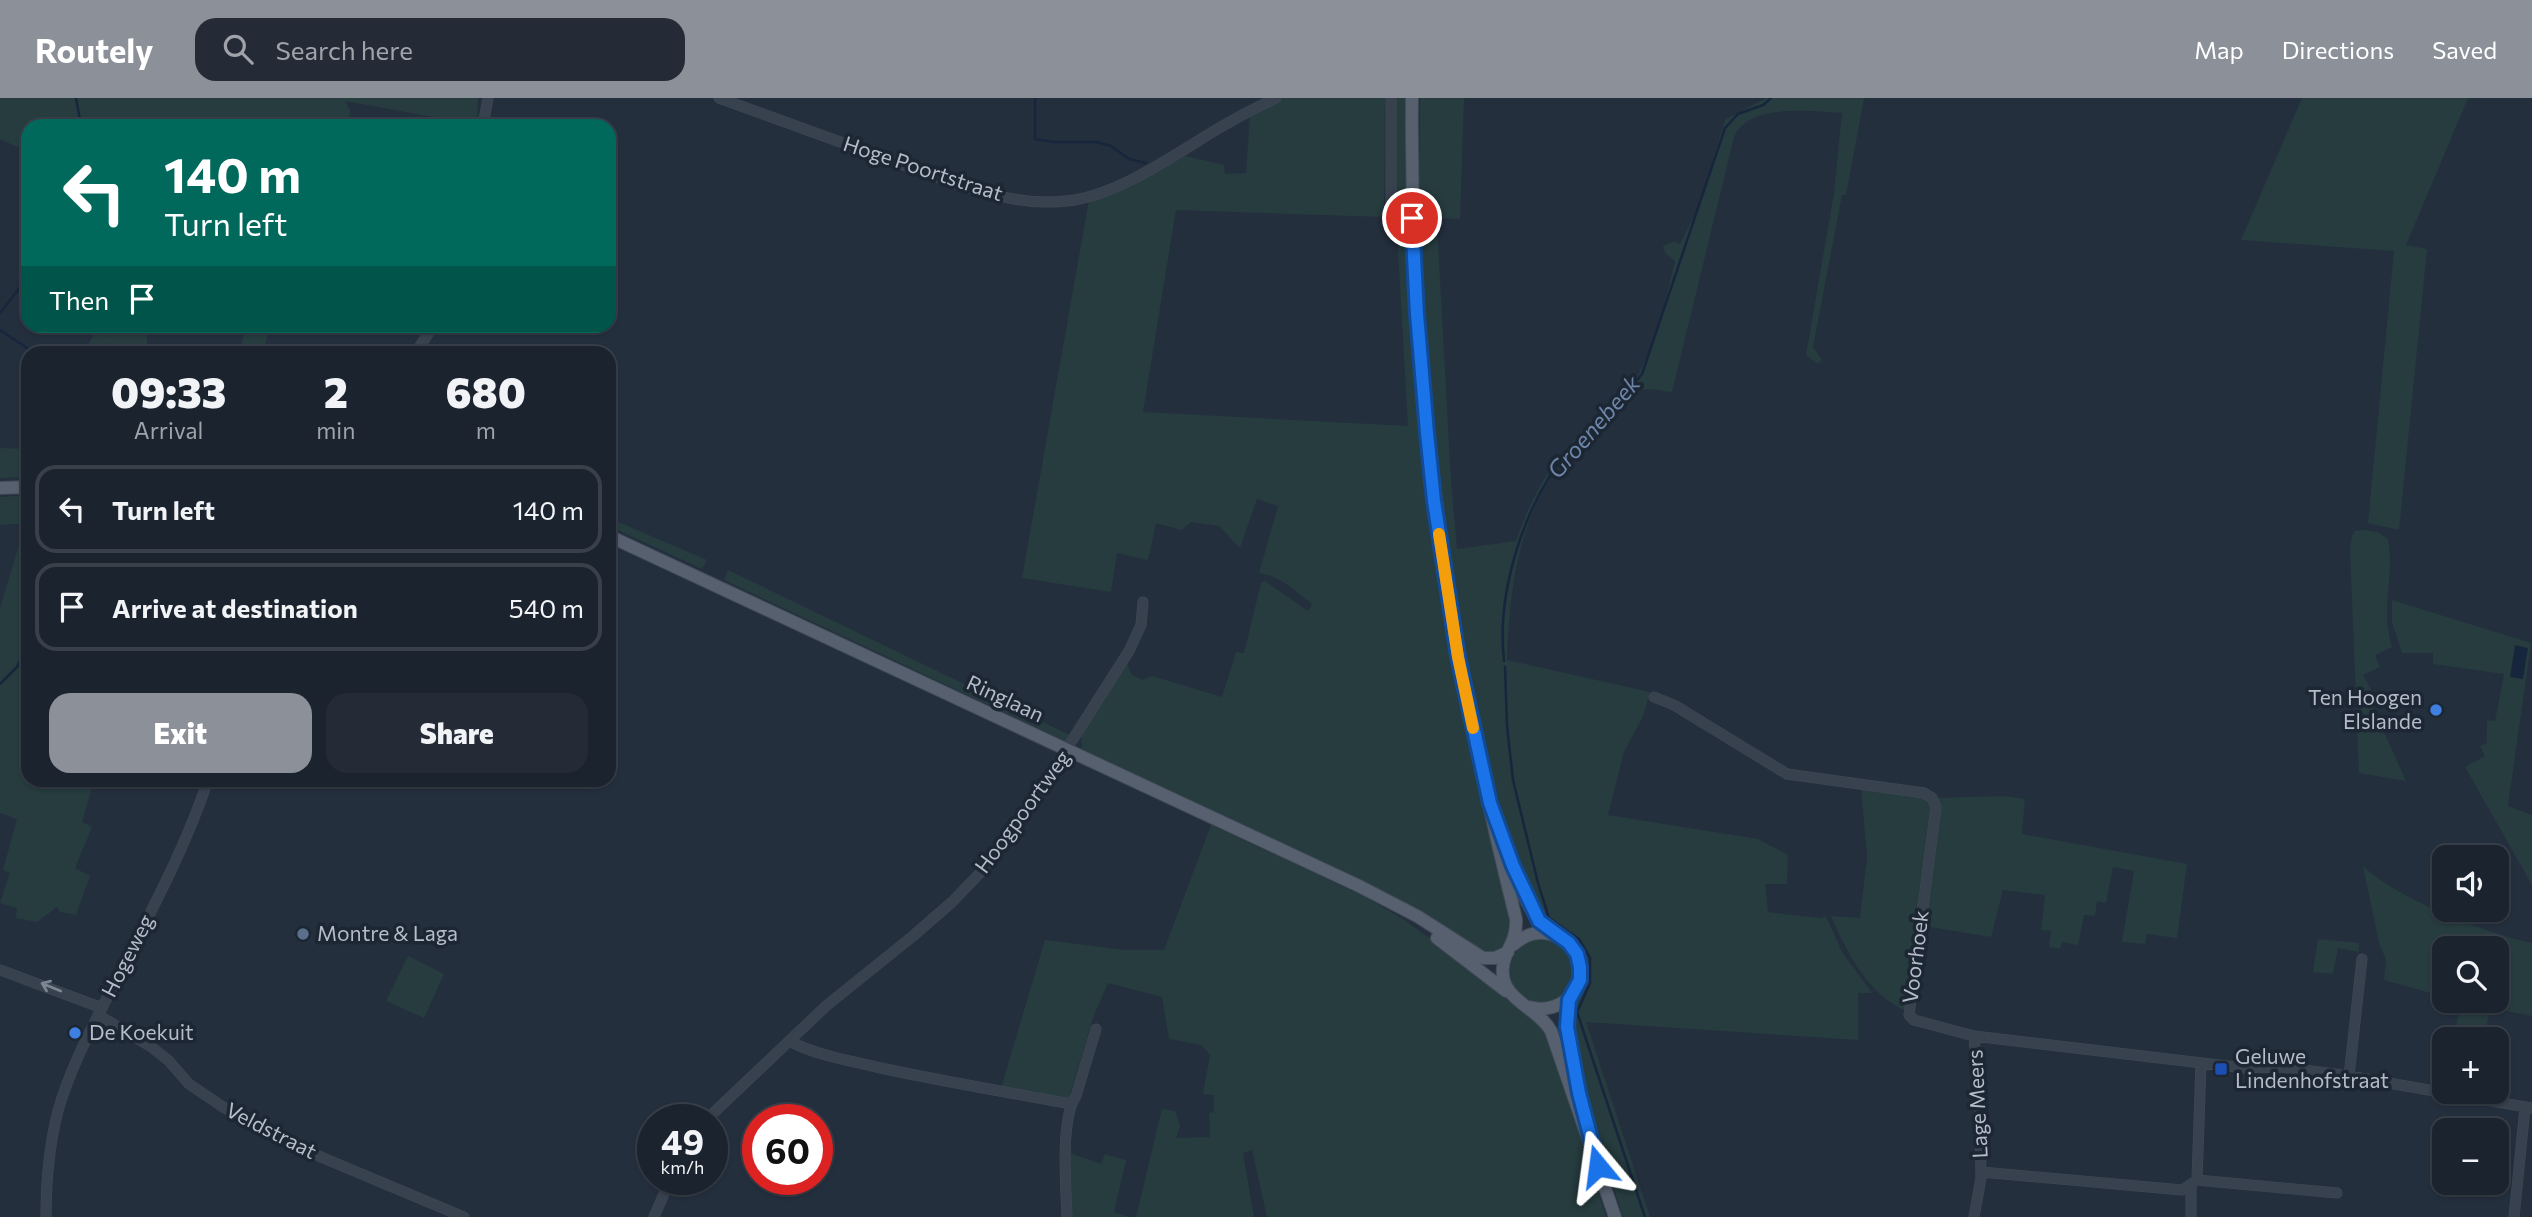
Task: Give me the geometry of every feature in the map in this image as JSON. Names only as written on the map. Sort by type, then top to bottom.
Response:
[{"type":"main road","points":[[1412,98],[1413,232],[1434,501],[1458,657],[1493,828],[1516,919],[1517,933],[1503,967],[1505,983],[1512,997],[1543,1019],[1551,1031],[1615,1217]]},
{"type":"main road","points":[[0,488],[21,487]]},
{"type":"main road","name":"Ringlaan","points":[[616,539],[1384,898],[1483,958],[1494,958],[1510,949]]},
{"type":"main road","points":[[1490,803],[1529,903],[1542,925],[1569,943],[1577,954],[1580,980],[1569,1000],[1567,1027],[1591,1144]]},
{"type":"main road","name":"Ringlaan","points":[[1384,898],[1499,983],[1512,997]]},
{"type":"main road","points":[[1510,949],[1522,938],[1534,933],[1546,932],[1558,936]]},
{"type":"main road","points":[[1525,1007],[1553,1009],[1569,1000]]},
{"type":"street","points":[[484,119],[488,98]]},
{"type":"street","name":"Hoge Poortstraat","points":[[719,98],[967,188],[998,197],[1041,202],[1067,201],[1103,192],[1276,98]]},
{"type":"street","points":[[1391,98],[1391,207]]},
{"type":"street","name":"Hoogpoortweg","points":[[723,1104],[826,1006],[952,902],[981,872],[1024,816],[1129,651],[1141,625],[1143,602]]},
{"type":"street","name":"Voorhoek","points":[[1654,697],[1674,705],[1787,774],[1924,793],[1932,798],[1936,807],[1909,1015],[1914,1020],[1974,1037],[2244,1068],[2281,1067],[2349,1076],[2529,1108]]},
{"type":"street","name":"Hogeweg","points":[[46,1217],[48,1161],[58,1109],[100,1011],[189,832],[205,787]]},
{"type":"street","points":[[2349,1076],[2362,959]]},
{"type":"street","name":"Veldstraat","points":[[0,970],[100,1011],[168,1060],[189,1084],[223,1107],[321,1157],[464,1217]]},
{"type":"street","points":[[1067,1217],[1066,1146],[1071,1104],[1076,1096],[1096,1029]]},
{"type":"street","name":"Lage Meers","points":[[1974,1037],[1981,1171],[1974,1217]]},
{"type":"street","points":[[789,1041],[802,1048],[836,1058],[927,1078],[1071,1104]]},
{"type":"street","points":[[2191,1217],[2201,1063]]},
{"type":"street","points":[[2514,1217],[2529,1108]]},
{"type":"street","name":"Lage Meers","points":[[1981,1171],[2182,1190],[2194,1183],[2337,1193]]},
{"type":"street","points":[[654,1217],[664,1195]]},
{"type":"green space","points":[[0,98],[478,98],[477,119],[444,119],[345,101],[350,110],[349,119],[21,119],[21,149],[0,139]]},
{"type":"green space","points":[[1283,98],[1385,98],[1384,217],[1176,210],[1143,412],[1408,426],[1396,216],[1395,98],[1405,98],[1405,233],[1418,427],[1439,586],[1484,810],[1513,932],[1507,943],[1496,952],[1479,951],[1367,883],[1082,749],[1081,734],[1126,662],[1132,675],[1142,680],[1152,676],[1222,697],[1236,652],[1244,653],[1261,583],[1265,581],[1308,611],[1312,604],[1294,589],[1274,577],[1259,573],[1278,506],[1257,499],[1240,548],[1219,526],[1191,522],[1182,530],[1156,523],[1148,560],[1117,553],[1111,592],[1022,578],[1089,200],[1181,155],[1224,165],[1225,174],[1246,173],[1250,114]]},
{"type":"green space","points":[[1420,98],[1464,98],[1460,219],[1437,218],[1436,207],[1419,207]]},
{"type":"green space","points":[[1766,98],[1864,98],[1813,347],[1822,360],[1818,364],[1806,355],[1834,193],[1842,113],[1782,111],[1766,114],[1741,126],[1734,137],[1672,392],[1639,390],[1619,402],[1570,451],[1551,477],[1536,505],[1517,563],[1507,660],[1650,692],[1643,716],[1624,752],[1608,815],[1758,839],[1788,855],[1787,884],[1765,884],[1768,912],[1820,918],[1826,916],[1842,952],[1872,993],[1858,993],[1858,1040],[1586,1022],[1650,1217],[1623,1217],[1585,1097],[1570,1023],[1570,1013],[1579,995],[1580,948],[1542,916],[1523,875],[1502,811],[1471,681],[1458,616],[1440,486],[1420,224],[1437,224],[1457,549],[1516,541],[1537,492],[1555,463],[1590,423],[1626,391],[1643,365],[1660,321],[1675,261],[1665,253],[1663,246],[1674,241],[1680,244],[1698,208],[1725,120]]},
{"type":"green space","points":[[2302,98],[2468,98],[2406,245],[2427,249],[2399,530],[2368,523],[2394,251],[2241,240]]},
{"type":"green space","points":[[95,333],[147,333],[147,346],[110,346],[106,343],[104,346],[87,346]]},
{"type":"green space","points":[[244,333],[268,333],[265,346],[241,346]]},
{"type":"green space","points":[[0,448],[21,449],[21,477],[0,478]]},
{"type":"green space","points":[[21,496],[21,524],[0,525],[0,497]]},
{"type":"green space","points":[[616,521],[707,560],[702,569],[616,529]]},
{"type":"green space","points":[[2355,531],[2378,532],[2388,539],[2390,566],[2387,619],[2392,647],[2375,655],[2380,667],[2363,675],[2375,697],[2370,701],[2406,781],[2359,773],[2350,549]]},
{"type":"green space","points":[[21,539],[21,787],[92,787],[82,822],[92,827],[75,868],[90,876],[76,915],[60,912],[57,907],[37,922],[16,918],[17,908],[0,903],[10,873],[3,870],[17,819],[0,813],[0,608]]},
{"type":"green space","points":[[728,570],[1072,736],[1065,741],[724,580]]},
{"type":"green space","points":[[2392,600],[2531,643],[2508,806],[2532,815],[2532,885],[2465,767],[2485,756],[2480,746],[2487,743],[2487,720],[2495,721],[2504,674],[2433,664],[2433,653],[2402,653],[2392,622]]},
{"type":"green space","points":[[1861,788],[1921,795],[1930,802],[1906,1011],[1892,1004],[1869,983],[1851,957],[1831,916],[1860,918],[1867,857]]},
{"type":"green space","points":[[2003,796],[2025,799],[2022,834],[2187,864],[2177,938],[2147,934],[2145,944],[2122,942],[2134,871],[2113,867],[2106,903],[2097,901],[2095,916],[2084,915],[2078,945],[2062,942],[2060,949],[2049,947],[2051,931],[2041,930],[2045,895],[2003,890],[1991,937],[1924,926],[1935,798]]},
{"type":"green space","points":[[1211,825],[1361,895],[1403,919],[1499,988],[1509,1001],[1546,1030],[1606,1217],[1267,1217],[1252,1150],[1243,1153],[1254,1217],[1136,1217],[1162,1109],[1175,1111],[1180,1126],[1176,1138],[1210,1137],[1209,1113],[1214,1112],[1214,1095],[1203,1094],[1210,1055],[1201,1045],[1169,1039],[1162,997],[1108,983],[1094,1015],[1068,1101],[1001,1088],[1045,940],[1125,950],[1164,950]]},
{"type":"green space","points":[[2363,866],[2397,890],[2432,908],[2432,922],[2465,922],[2506,936],[2432,936],[2432,993],[2384,980],[2386,960],[2379,943]]},
{"type":"green space","points":[[2509,937],[2532,943],[2532,1016],[2509,1012]]},
{"type":"green space","points":[[1542,939],[1554,941],[1565,948],[1572,959],[1572,983],[1565,994],[1554,1001],[1542,1003],[1530,1001],[1519,994],[1512,983],[1510,971],[1512,959],[1519,948],[1530,941]]},
{"type":"green space","points":[[2318,939],[2359,943],[2359,952],[2338,948],[2333,974],[2313,972]]},
{"type":"green space","points":[[408,956],[444,974],[424,1018],[386,1001]]},
{"type":"green space","points":[[2459,1013],[2489,1013],[2486,1027],[2456,1027]]},
{"type":"green space","points":[[1070,1153],[1101,1164],[1105,1154],[1126,1160],[1114,1212],[1129,1217],[1071,1217]]},
{"type":"water","points":[[2515,645],[2528,648],[2523,679],[2510,677]]},
{"type":"waterway","points":[[76,98],[80,119]]},
{"type":"waterway","points":[[1035,98],[1035,139],[1053,142],[1096,142],[1111,146],[1129,159],[1146,163]]},
{"type":"waterway","name":"Groenebeek","points":[[1504,661],[1505,606],[1517,548],[1527,520],[1540,493],[1571,447],[1642,374],[1725,128],[1738,114],[1763,105],[1771,98]]},
{"type":"waterway","points":[[0,313],[21,286]]},
{"type":"waterway","points":[[0,330],[24,346]]},
{"type":"waterway","points":[[0,684],[17,667],[21,658]]},
{"type":"waterway","name":"Groenebeek","points":[[1505,667],[1507,726],[1513,780],[1538,883],[1549,918],[1579,939],[1590,958],[1590,983],[1577,1012],[1645,1217]]},
{"type":"slow traffic","points":[[1439,534],[1458,657],[1473,728]]},
{"type":"place","name":"Ten Hoogen Elslande","points":[[2436,710]]},
{"type":"place","name":"Montre & Laga","points":[[303,934]]},
{"type":"place","name":"De Koekuit","points":[[75,1033]]},
{"type":"place","name":"Geluwe Lindenhofstraat","points":[[2221,1069]]},
{"type":"route","points":[[1412,218],[1417,314],[1434,501],[1458,657],[1490,803],[1513,866],[1539,921],[1569,943],[1577,954],[1580,980],[1569,1000],[1566,1018],[1579,1093],[1598,1166]]}]
